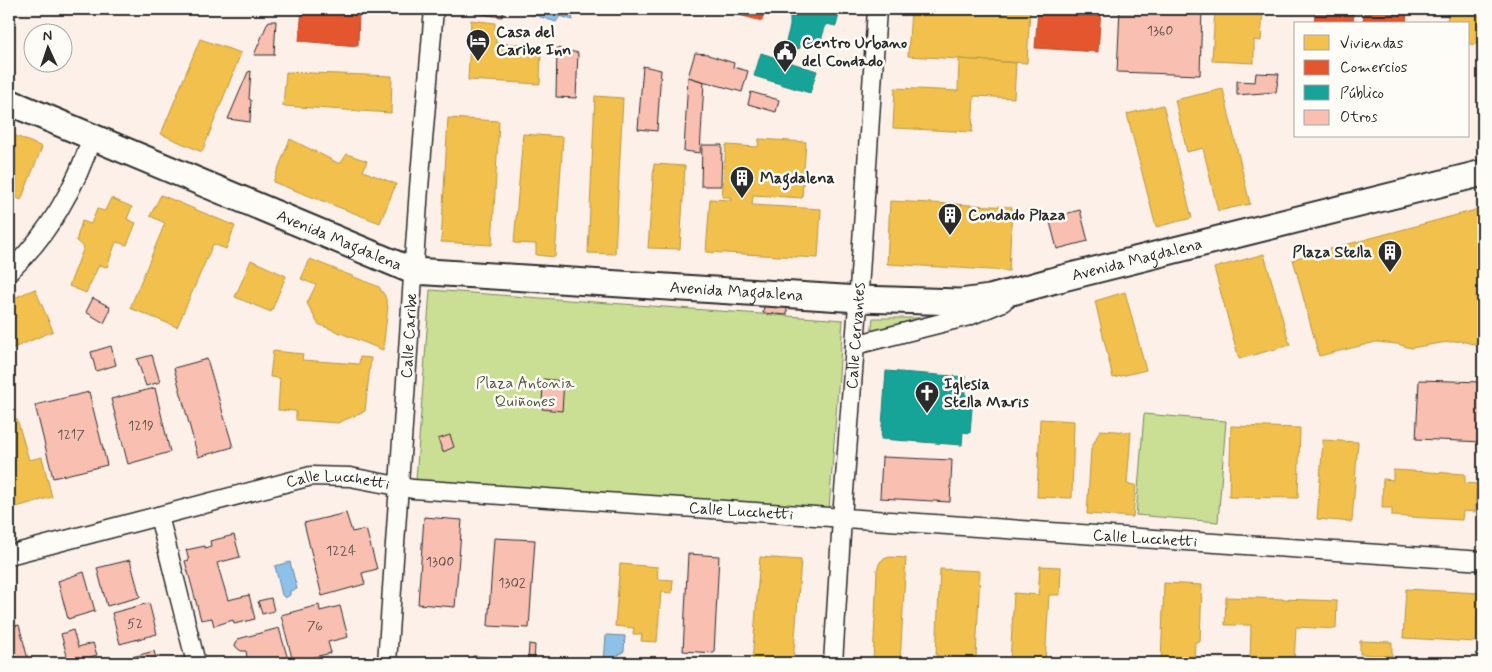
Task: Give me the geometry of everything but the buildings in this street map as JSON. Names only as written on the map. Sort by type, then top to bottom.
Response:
[{"type":"street","name":"Calle Caribe","points":[[386,663],[413,271],[434,9]]},
{"type":"street","name":"Calle Cervantes","points":[[833,663],[859,299],[877,9]]},
{"type":"street","name":"Avenida Magdalena","points":[[9,102],[413,271],[859,299],[960,302],[990,298],[1483,172]]},
{"type":"street","points":[[9,272],[34,244],[62,206],[87,152],[92,136]]},
{"type":"street","points":[[855,346],[969,316],[1007,300],[1017,290]]},
{"type":"street","name":"Calle Lucchetti","points":[[9,555],[310,476],[350,477],[413,489],[1483,561]]},
{"type":"street","points":[[159,516],[196,663]]},
{"type":"green space","name":"Plaza Antonia Quiñones","points":[[430,290],[843,320],[829,510],[416,480]]},
{"type":"green space","points":[[873,318],[945,318],[871,335]]},
{"type":"green space","points":[[1144,414],[1226,421],[1218,522],[1136,515]]},
{"type":"water","points":[[526,9],[571,9],[573,20],[560,16],[556,22],[523,11]]},
{"type":"water","points":[[290,562],[297,589],[290,591],[290,595],[285,598],[282,595],[275,566]]},
{"type":"water","points":[[606,635],[625,636],[624,651],[615,658],[615,663],[604,663]]},
{"type":"place","name":"Casa del Caribe Inn","points":[[478,62]]},
{"type":"place","name":"Centro Urbano del Condado","points":[[785,73]]},
{"type":"place","name":"Magdalena","points":[[742,199]]},
{"type":"place","name":"Condado Plaza","points":[[950,236]]},
{"type":"place","name":"Plaza Stella","points":[[1390,273]]},
{"type":"place","name":"Iglesia Stella Maris","points":[[927,414]]}]
